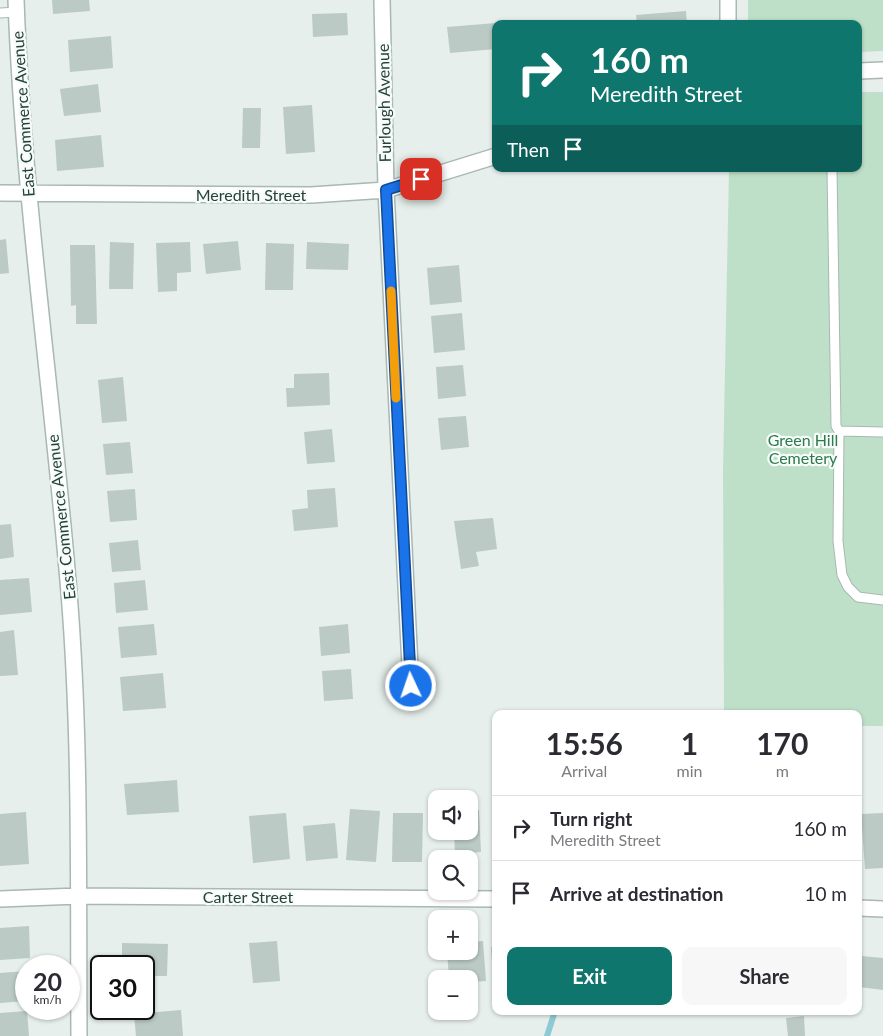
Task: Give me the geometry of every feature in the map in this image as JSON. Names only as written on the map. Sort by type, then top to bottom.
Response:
[{"type":"street","name":"Furlough Avenue","points":[[382,0],[386,190],[411,686]]},
{"type":"street","points":[[728,0],[728,20]]},
{"type":"street","name":"East Commerce Avenue","points":[[17,6],[28,194],[69,593],[78,733],[79,1036]]},
{"type":"street","points":[[862,71],[883,70]]},
{"type":"street","name":"Meredith Street","points":[[0,193],[310,195],[386,190],[492,157]]},
{"type":"street","name":"Carter Street","points":[[0,900],[78,896],[492,899]]},
{"type":"street","points":[[862,908],[883,909]]},
{"type":"lane","points":[[0,13],[17,6]]},
{"type":"lane","points":[[832,172],[834,418],[839,431],[838,541],[842,575],[848,586],[858,597],[883,600]]},
{"type":"lane","points":[[839,431],[883,432]]},
{"type":"green space","points":[[748,0],[883,0],[883,51],[862,52],[862,20],[748,20]]},
{"type":"green space","name":"Green Hill Cemetery","points":[[862,92],[883,92],[883,726],[862,726],[862,710],[724,710],[723,471],[729,172],[862,172]]},
{"type":"building","points":[[52,0],[89,0],[90,11],[53,14]]},
{"type":"building","points":[[686,11],[687,20],[637,20],[636,15]]},
{"type":"building","points":[[347,13],[348,35],[313,37],[312,14]]},
{"type":"building","points":[[492,23],[492,49],[450,53],[447,27]]},
{"type":"building","points":[[111,36],[113,68],[70,72],[68,40]]},
{"type":"building","points":[[98,84],[101,112],[64,116],[60,89]]},
{"type":"building","points":[[312,105],[315,152],[286,154],[283,107]]},
{"type":"building","points":[[243,108],[261,108],[260,148],[242,148]]},
{"type":"building","points":[[101,135],[104,167],[57,171],[55,140]]},
{"type":"building","points":[[6,239],[9,273],[0,274],[0,240]]},
{"type":"building","points":[[238,241],[241,270],[206,274],[203,244]]},
{"type":"building","points":[[110,242],[134,243],[133,289],[109,289]]},
{"type":"building","points":[[190,242],[191,272],[177,273],[177,291],[158,292],[156,243]]},
{"type":"building","points":[[307,242],[349,244],[348,270],[306,269]]},
{"type":"building","points":[[266,243],[294,244],[293,290],[265,290]]},
{"type":"building","points":[[70,245],[95,245],[97,324],[76,324],[76,305],[71,306]]},
{"type":"building","points":[[459,265],[462,302],[430,305],[427,268]]},
{"type":"building","points":[[462,313],[465,350],[434,353],[431,316]]},
{"type":"building","points":[[463,365],[466,396],[438,399],[436,367]]},
{"type":"building","points":[[329,373],[330,405],[287,407],[286,388],[294,388],[294,374]]},
{"type":"building","points":[[123,377],[127,421],[102,423],[98,380]]},
{"type":"building","points":[[466,416],[469,447],[441,450],[438,418]]},
{"type":"building","points":[[332,429],[335,462],[307,464],[304,432]]},
{"type":"building","points":[[130,442],[133,473],[106,475],[103,444]]},
{"type":"building","points":[[335,488],[338,527],[294,531],[292,510],[308,508],[307,490]]},
{"type":"building","points":[[135,489],[137,520],[110,522],[107,491]]},
{"type":"building","points":[[493,518],[497,549],[476,552],[479,566],[461,569],[454,521]]},
{"type":"building","points":[[11,524],[14,557],[0,559],[0,525]]},
{"type":"building","points":[[138,540],[141,570],[112,572],[109,543]]},
{"type":"building","points":[[29,578],[32,612],[0,615],[0,580]]},
{"type":"building","points":[[145,580],[148,610],[116,613],[114,583]]},
{"type":"building","points":[[154,624],[157,655],[121,658],[118,627]]},
{"type":"building","points":[[348,624],[350,653],[321,656],[319,627]]},
{"type":"building","points":[[14,630],[18,675],[0,676],[0,632]]},
{"type":"building","points":[[351,669],[353,699],[324,701],[322,671]]},
{"type":"building","points":[[163,673],[166,708],[123,711],[120,677]]},
{"type":"building","points":[[177,780],[179,812],[127,815],[124,784]]},
{"type":"building","points":[[350,809],[380,811],[376,862],[346,860]]},
{"type":"building","points":[[478,810],[481,852],[478,852],[478,850],[455,850],[454,840],[478,840]]},
{"type":"building","points":[[26,812],[29,864],[0,866],[0,814]]},
{"type":"building","points":[[286,813],[290,859],[253,863],[249,816]]},
{"type":"building","points":[[393,813],[423,813],[422,862],[392,862]]},
{"type":"building","points":[[883,813],[883,868],[865,869],[862,814]]},
{"type":"building","points":[[335,823],[338,858],[306,861],[303,826]]},
{"type":"building","points":[[29,926],[30,955],[15,955],[15,959],[0,960],[0,928]]},
{"type":"building","points":[[277,941],[280,981],[253,983],[249,943]]},
{"type":"building","points":[[478,941],[483,941],[486,981],[478,981],[478,970],[448,970],[448,960],[478,960]]},
{"type":"building","points":[[122,943],[168,944],[167,976],[155,976],[155,955],[122,955]]},
{"type":"building","points":[[862,956],[883,958],[883,990],[862,987]]},
{"type":"building","points":[[15,972],[15,1002],[0,1003],[0,973]]},
{"type":"building","points":[[181,1010],[183,1036],[136,1036],[135,1020],[155,1020],[155,1012]]},
{"type":"building","points":[[15,1012],[15,1020],[28,1020],[29,1036],[0,1036],[0,1013]]},
{"type":"building","points":[[804,1016],[805,1036],[788,1036],[786,1018]]},
{"type":"waterway","points":[[547,1036],[554,1015]]},
{"type":"slow traffic","points":[[391,291],[396,398]]},
{"type":"route","points":[[411,686],[386,190],[421,179]]}]
